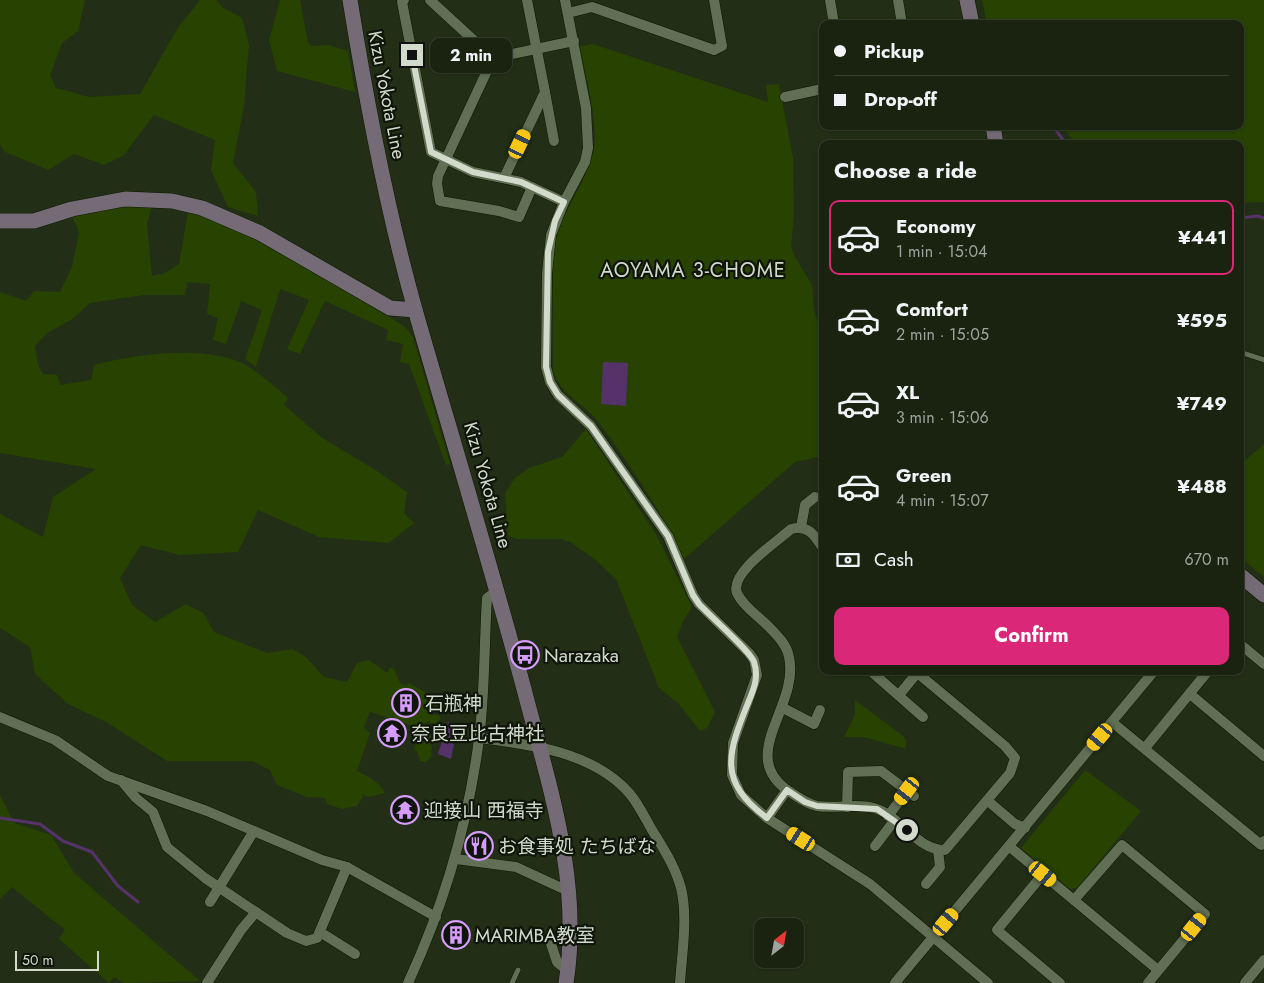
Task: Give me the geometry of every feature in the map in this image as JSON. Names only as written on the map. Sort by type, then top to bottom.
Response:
[{"type":"main road","name":"Kizu Yokota Line","points":[[350,0],[384,181],[415,310],[498,590],[558,812],[570,920],[566,977]]},
{"type":"main road","points":[[967,0],[971,20]]},
{"type":"main road","points":[[0,221],[34,221],[72,209],[125,199],[172,201],[202,208],[260,233],[390,308],[415,310]]},
{"type":"main road","points":[[1244,578],[1264,595]]},
{"type":"street","points":[[404,0],[402,2],[431,152],[473,172],[521,182],[564,202]]},
{"type":"street","points":[[430,0],[494,58]]},
{"type":"street","points":[[528,0],[554,141]]},
{"type":"street","points":[[565,0],[586,108],[588,148],[584,162],[555,221],[548,252],[546,367],[550,382],[558,395],[591,426],[668,536],[693,595],[699,604],[754,660],[757,675],[733,743],[731,766],[741,795],[767,818],[870,884],[988,983]]},
{"type":"street","points":[[568,13],[592,7],[714,50],[722,46],[714,0]]},
{"type":"street","points":[[830,0],[833,20]]},
{"type":"street","points":[[898,0],[901,20]]},
{"type":"street","points":[[494,58],[574,41]]},
{"type":"street","points":[[494,58],[446,160],[437,184],[440,201],[499,211],[519,217],[532,188]]},
{"type":"street","points":[[785,96],[819,90]]},
{"type":"street","points":[[504,178],[544,92]]},
{"type":"street","points":[[801,527],[805,505],[815,497]]},
{"type":"street","points":[[819,543],[814,534],[801,527],[791,529],[744,570],[736,587],[741,600],[776,634],[789,658],[790,678],[783,708],[768,742],[766,755],[768,769],[787,790],[805,802],[817,806],[877,809],[932,848],[945,850],[988,801],[1014,766],[1015,758],[1012,752],[920,675]]},
{"type":"street","points":[[408,983],[436,917],[456,859],[479,738],[487,598],[498,590]]},
{"type":"street","points":[[1244,647],[1264,664]]},
{"type":"street","points":[[875,675],[923,717]]},
{"type":"street","points":[[899,695],[914,675]]},
{"type":"street","points":[[895,983],[1010,847],[1151,675]]},
{"type":"street","points":[[1145,748],[1205,675]]},
{"type":"street","points":[[1190,694],[1264,756]]},
{"type":"street","points":[[783,708],[814,724],[820,710]]},
{"type":"street","points":[[0,718],[55,740],[108,776],[207,811],[322,860],[347,867],[436,917]]},
{"type":"street","points":[[1112,722],[1261,845],[1264,841]]},
{"type":"street","points":[[479,738],[539,746],[596,769],[619,784],[630,795],[673,866],[681,889],[683,914],[680,983]]},
{"type":"street","points":[[847,807],[848,772],[881,771],[911,793],[891,819],[875,846]]},
{"type":"street","points":[[120,780],[136,798],[153,812],[167,847],[219,888],[287,932],[306,941],[317,938],[347,867]]},
{"type":"street","points":[[767,818],[787,790]]},
{"type":"street","points":[[988,801],[1015,824],[1025,828]]},
{"type":"street","points":[[210,902],[254,831]]},
{"type":"street","points":[[1074,900],[1122,845],[1205,914],[1148,983]]},
{"type":"street","points":[[1010,847],[1158,970]]},
{"type":"street","points":[[926,884],[940,867],[938,850]]},
{"type":"street","points":[[456,859],[516,868],[568,891]]},
{"type":"street","points":[[1043,874],[997,930],[1060,983]]},
{"type":"street","points":[[207,983],[241,930],[256,912]]},
{"type":"street","points":[[320,932],[355,954]]},
{"type":"street","points":[[552,944],[557,962],[566,977]]},
{"type":"street","points":[[1245,983],[1264,960]]},
{"type":"lane","points":[[1244,353],[1264,360]]},
{"type":"lane","points":[[512,983],[518,970]]},
{"type":"green space","points":[[0,0],[85,0],[78,31],[62,43],[50,75],[56,88],[89,97],[140,94],[177,29],[200,0],[216,0],[223,8],[242,18],[249,45],[244,106],[233,163],[256,192],[258,216],[228,207],[211,170],[215,140],[154,115],[123,156],[104,165],[74,154],[48,170],[5,152],[0,145]]},
{"type":"green space","points":[[280,0],[300,0],[308,43],[312,46],[329,45],[348,51],[355,92],[277,71],[269,40]]},
{"type":"green space","points":[[982,0],[1264,0],[1264,202],[1244,203],[1244,140],[1073,140],[1065,130],[1244,130],[1244,20],[986,20]]},
{"type":"green space","points":[[593,44],[768,102],[766,85],[779,84],[793,158],[794,216],[791,246],[795,257],[812,285],[814,310],[819,325],[819,457],[795,462],[684,559],[656,507],[623,456],[594,417],[561,387],[553,371],[553,253],[560,226],[589,166],[595,141],[591,100],[580,46]]},
{"type":"green space","points":[[152,206],[147,224],[152,276],[165,273],[179,264],[188,211],[252,234],[404,326],[413,337],[450,464],[446,465],[409,364],[400,362],[403,344],[386,340],[388,330],[325,301],[300,354],[287,349],[309,300],[280,289],[256,367],[245,359],[262,310],[241,301],[226,344],[213,340],[218,318],[207,314],[210,284],[187,282],[185,295],[144,295],[90,303],[71,320],[47,333],[35,346],[38,365],[43,374],[57,375],[60,385],[91,380],[94,365],[149,355],[168,353],[207,354],[225,357],[242,363],[260,374],[288,398],[284,405],[321,437],[377,471],[407,492],[404,513],[414,523],[389,543],[319,537],[258,510],[238,552],[180,555],[141,545],[120,578],[132,605],[155,622],[186,604],[203,613],[214,632],[267,653],[292,649],[306,657],[324,677],[347,682],[357,663],[369,660],[387,673],[390,667],[394,669],[400,683],[406,686],[409,683],[447,704],[445,709],[427,704],[422,705],[431,715],[438,715],[441,718],[435,726],[429,721],[426,723],[424,731],[431,733],[433,740],[430,744],[432,746],[431,757],[426,762],[420,761],[417,751],[414,750],[420,728],[370,712],[364,727],[370,733],[357,771],[377,783],[385,793],[368,797],[362,794],[363,797],[357,806],[342,809],[327,804],[325,798],[307,797],[277,785],[270,770],[252,761],[167,761],[108,723],[68,704],[35,674],[30,647],[0,628],[0,514],[43,537],[53,497],[96,469],[0,453],[0,292],[26,301],[34,291],[60,292],[72,267],[79,232],[71,215],[104,207]]},
{"type":"green space","points":[[586,429],[656,534],[692,607],[683,621],[677,637],[715,712],[707,728],[700,731],[678,703],[659,688],[616,579],[593,558],[570,542],[561,539],[517,539],[508,536],[505,493],[515,478],[529,468],[562,457]]},
{"type":"green space","points":[[1264,444],[1264,577],[1244,560],[1244,462]]},
{"type":"green space","points":[[855,700],[903,736],[906,740],[906,749],[864,737],[844,737],[855,714]]},
{"type":"green space","points":[[1085,770],[1141,811],[1077,888],[1070,889],[1021,848]]},
{"type":"green space","points":[[0,795],[14,823],[51,835],[74,873],[200,981],[124,983],[114,977],[109,983],[59,939],[65,930],[12,887],[0,899]]},
{"type":"shaded area","points":[[603,362],[628,363],[626,406],[601,404]]},
{"type":"shaded area","points":[[448,722],[464,729],[460,739],[451,735],[449,742],[454,744],[451,759],[438,754]]},
{"type":"waterway","points":[[1056,130],[1063,140]]},
{"type":"waterway","points":[[1244,218],[1258,216],[1264,218]]},
{"type":"waterway","points":[[0,818],[40,824],[63,841],[92,852],[118,886],[138,902]]},
{"type":"place","name":"Narazaka","points":[[525,655]]},
{"type":"place","name":"石瓶神","points":[[406,703]]},
{"type":"place","name":"奈良豆比古神社","points":[[392,733]]},
{"type":"place","name":"迎接山 西福寺","points":[[405,810]]},
{"type":"place","name":"お食事処 たちばな","points":[[479,846]]},
{"type":"place","name":"MARIMBA教室","points":[[456,935]]},
{"type":"district","name":"AOYAMA 3-CHOME","points":[[693,270]]},
{"type":"route","points":[[412,55],[431,152],[473,172],[521,182],[564,202],[555,221],[548,252],[546,367],[550,382],[558,395],[591,426],[668,536],[693,595],[699,604],[754,660],[757,675],[753,692],[733,743],[731,758],[732,775],[741,795],[767,818],[787,790],[805,802],[817,806],[869,807],[877,809],[907,830]]}]
